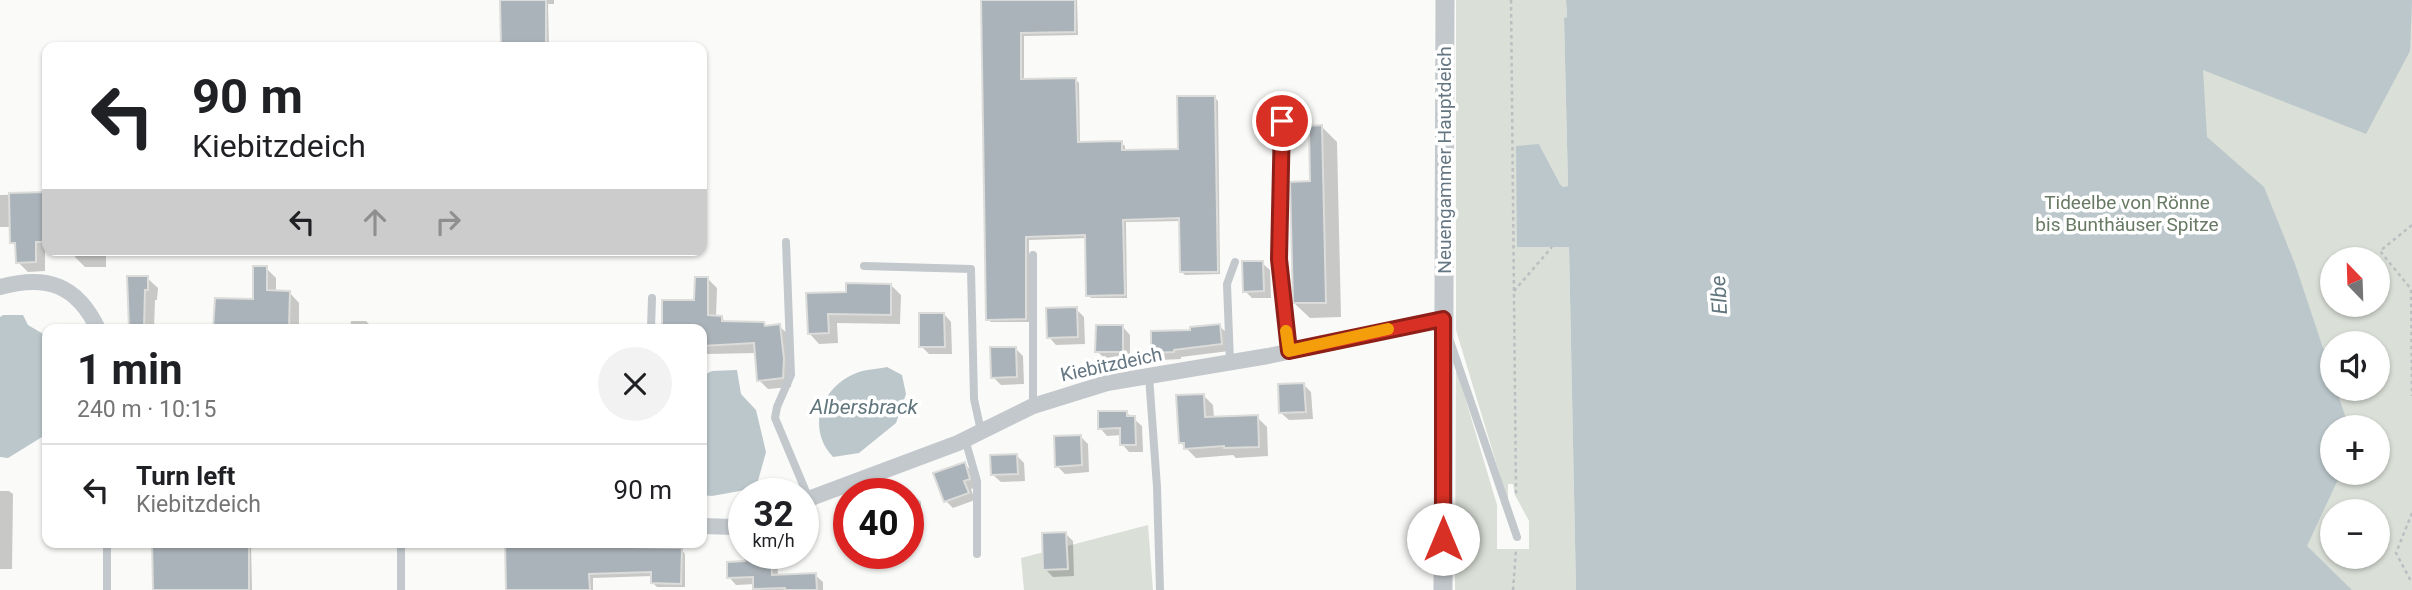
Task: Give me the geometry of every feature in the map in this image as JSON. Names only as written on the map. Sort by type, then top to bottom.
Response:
[{"type":"street","name":"Neuengammer Hauptdeich","points":[[1443,590],[1445,0]]},
{"type":"street","points":[[0,286],[33,281],[57,285],[76,295],[96,324]]},
{"type":"street","name":"Kiebitzdeich","points":[[819,495],[965,439],[1033,406],[1107,383],[1443,320]]},
{"type":"street","points":[[707,526],[728,527]]},
{"type":"lane","points":[[1282,121],[1279,259],[1289,351]]},
{"type":"lane","points":[[786,242],[791,375],[775,418],[798,478]]},
{"type":"lane","points":[[1033,255],[1033,406]]},
{"type":"lane","points":[[1230,362],[1227,284],[1235,262]]},
{"type":"lane","points":[[864,266],[971,269],[974,399],[981,431]]},
{"type":"lane","points":[[651,324],[652,298]]},
{"type":"lane","points":[[1443,320],[1517,537]]},
{"type":"lane","points":[[1150,376],[1160,590]]},
{"type":"lane","points":[[965,439],[977,481],[977,554]]},
{"type":"lane","points":[[107,548],[107,590]]},
{"type":"lane","points":[[401,548],[401,590]]},
{"type":"path","points":[[1511,0],[1516,496]]},
{"type":"path","points":[[2412,225],[2380,251],[2411,289],[2412,396]]},
{"type":"path","points":[[1514,291],[1552,247]]},
{"type":"path","points":[[2412,513],[2396,554],[2412,583]]},
{"type":"path","points":[[1513,590],[1517,537]]},
{"type":"green space","points":[[1456,0],[1566,0],[1567,17],[1564,18],[1568,186],[1563,187],[1560,184],[1539,144],[1517,247],[1569,247],[1576,590],[1455,590],[1456,367],[1497,505],[1497,549],[1529,549],[1529,521],[1515,495],[1513,484],[1508,484],[1508,502],[1456,330]]},
{"type":"green space","name":"Tideelbe von Rönne bis Bunthäuser Spitze","points":[[1904,0],[2412,0],[2412,590],[1934,590]]},
{"type":"green space","points":[[1148,525],[1153,590],[1024,590],[1021,558]]},
{"type":"water","name":"Elbe","points":[[1566,0],[2412,0],[2410,51],[2366,134],[2203,70],[2207,137],[2264,187],[2295,264],[2320,339],[2320,401],[2340,401],[2345,415],[2320,415],[2320,485],[2335,485],[2329,499],[2320,499],[2320,518],[2307,546],[2320,559],[2320,569],[2331,569],[2352,590],[1576,590],[1569,247],[1517,247],[1516,146],[1539,144],[1560,184],[1563,187],[1568,186],[1564,18],[1567,17]]},
{"type":"water","points":[[23,315],[28,325],[42,333],[42,437],[8,458],[0,457],[0,317]]},
{"type":"water","name":"Albersbrack","points":[[887,367],[902,375],[906,394],[896,423],[859,453],[833,457],[820,433],[819,420],[827,397],[846,378],[862,371]]},
{"type":"water","points":[[737,370],[741,394],[756,410],[766,452],[759,478],[728,478],[728,493],[712,496],[707,496],[707,374]]},
{"type":"building","points":[[500,0],[546,0],[546,42],[501,42]]},
{"type":"building","points":[[981,0],[1075,0],[1075,32],[1021,33],[1021,79],[1076,78],[1078,142],[1122,141],[1122,150],[1178,149],[1177,96],[1215,96],[1218,272],[1180,272],[1179,218],[1123,220],[1125,295],[1086,296],[1085,235],[1026,237],[1026,319],[986,320]]},
{"type":"building","points":[[1322,125],[1326,303],[1293,303],[1290,182],[1310,181],[1309,126]]},
{"type":"building","points":[[42,192],[42,242],[36,242],[36,262],[16,263],[15,243],[10,243],[9,193]]},
{"type":"building","points":[[1242,261],[1263,261],[1264,291],[1243,292]]},
{"type":"building","points":[[253,266],[267,266],[267,290],[290,291],[289,324],[213,324],[215,298],[253,299]]},
{"type":"building","points":[[127,276],[148,276],[144,324],[129,324]]},
{"type":"building","points":[[695,277],[708,277],[708,315],[722,316],[722,321],[764,322],[765,326],[780,324],[783,378],[757,381],[754,343],[707,346],[707,324],[662,324],[662,300],[694,300]]},
{"type":"building","points":[[846,283],[891,284],[891,315],[828,314],[829,333],[808,334],[806,293],[846,292]]},
{"type":"building","points":[[1077,307],[1078,337],[1047,338],[1046,308]]},
{"type":"building","points":[[919,313],[944,313],[945,347],[919,347]]},
{"type":"building","points":[[1220,324],[1222,344],[1151,353],[1151,331],[1190,330],[1190,327]]},
{"type":"building","points":[[1096,325],[1123,325],[1123,352],[1095,352]]},
{"type":"building","points":[[990,347],[1016,347],[1017,377],[991,378]]},
{"type":"building","points":[[1304,383],[1306,412],[1279,413],[1278,384]]},
{"type":"building","points":[[1204,394],[1205,417],[1258,415],[1259,447],[1184,449],[1184,443],[1179,443],[1176,395]]},
{"type":"building","points":[[1098,411],[1127,411],[1127,416],[1135,416],[1136,445],[1120,445],[1120,428],[1098,429]]},
{"type":"building","points":[[1081,435],[1082,465],[1055,467],[1054,436]]},
{"type":"building","points":[[1017,454],[1018,474],[991,475],[990,455]]},
{"type":"building","points":[[965,462],[970,479],[964,481],[969,493],[944,502],[933,473]]},
{"type":"building","points":[[1066,532],[1068,569],[1043,570],[1042,533]]},
{"type":"building","points":[[152,548],[249,548],[249,590],[153,590]]},
{"type":"building","points":[[505,548],[682,548],[681,584],[651,583],[651,572],[589,574],[590,590],[506,590]]},
{"type":"building","points":[[727,562],[728,569],[772,569],[772,575],[816,573],[817,590],[753,589],[753,577],[727,578]]},
{"type":"slow traffic","points":[[1286,331],[1289,351],[1388,329]]},
{"type":"route","points":[[1282,121],[1279,259],[1289,351],[1443,319],[1443,539]]}]
